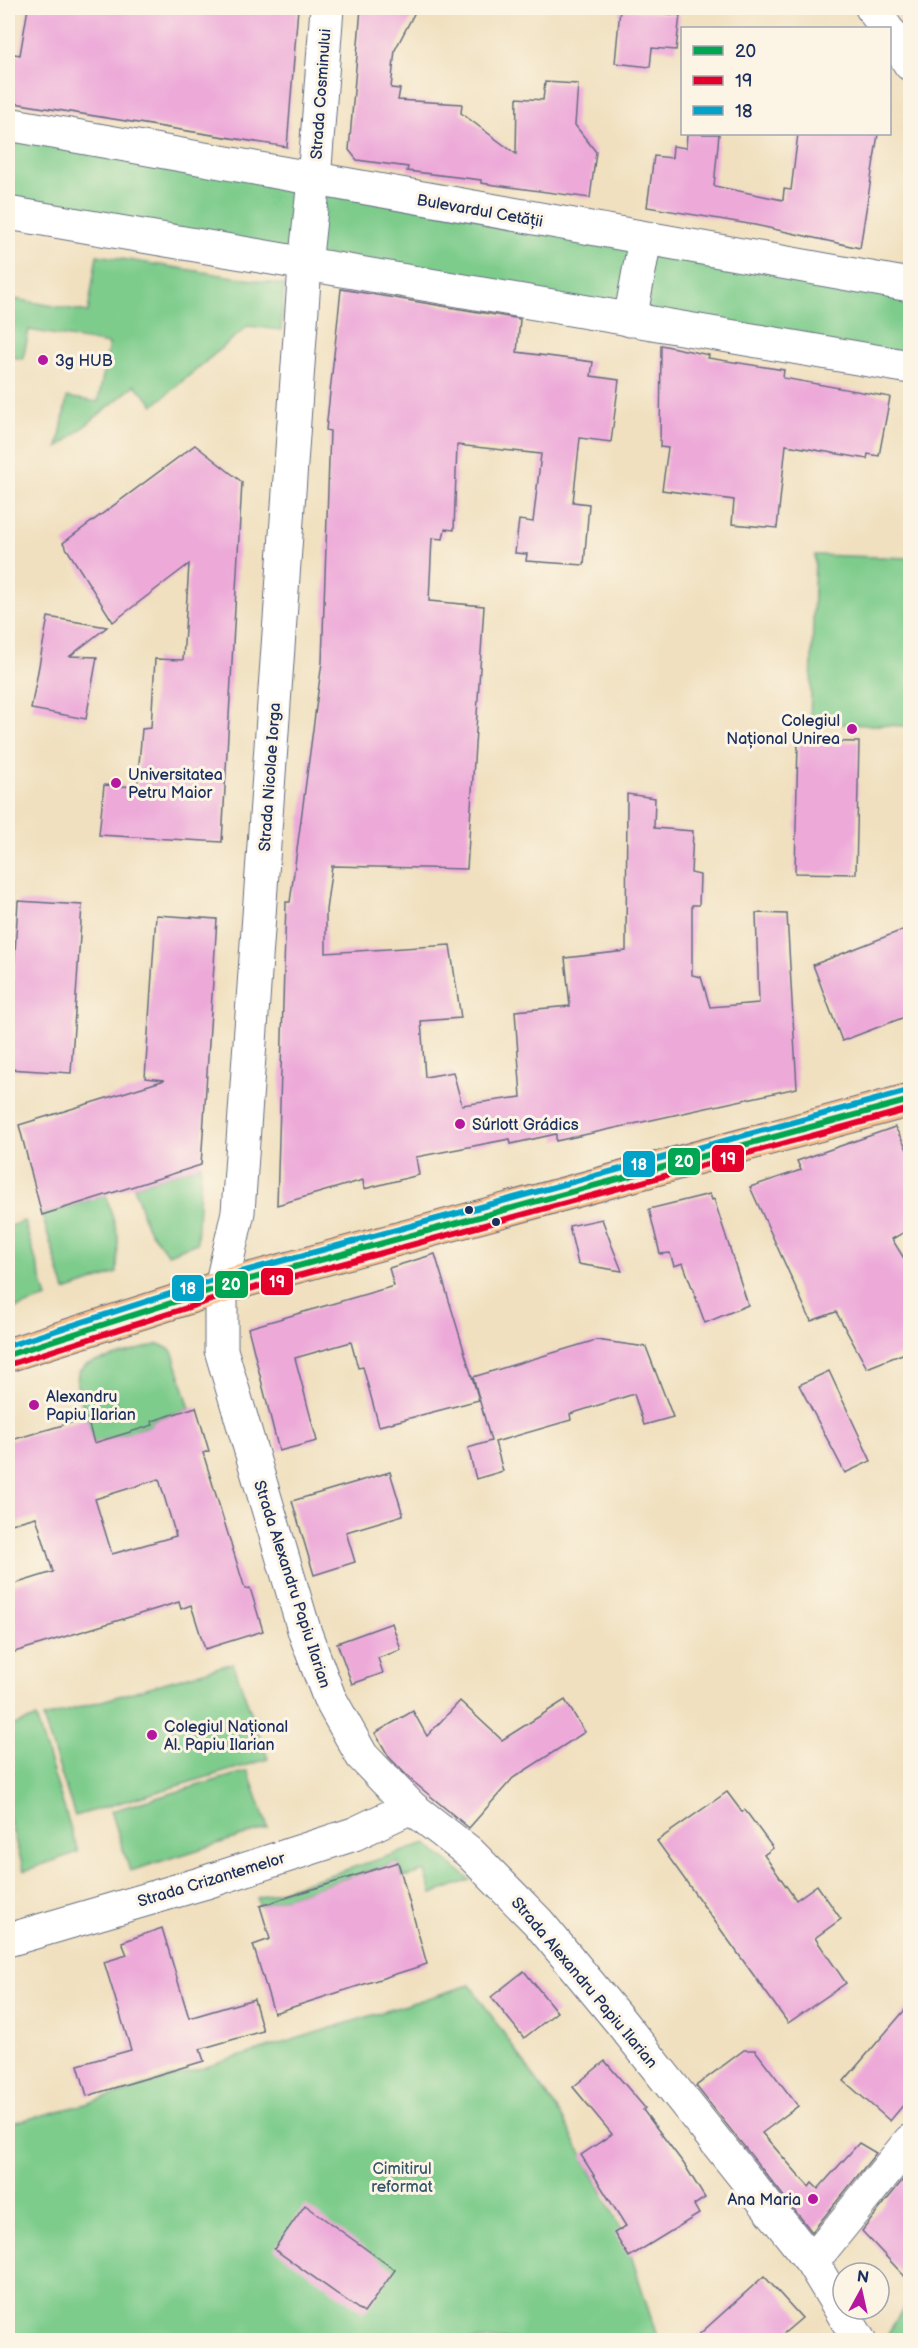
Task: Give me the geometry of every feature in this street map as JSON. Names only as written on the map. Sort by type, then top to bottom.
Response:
[{"type":"main road","points":[[8,1355],[221,1287],[910,1100]]},
{"type":"street","name":"Strada Cosminului","points":[[314,180],[327,8]]},
{"type":"street","points":[[872,8],[885,27]]},
{"type":"street","points":[[891,35],[910,64]]},
{"type":"street","name":"Bulevardul Cetății","points":[[8,124],[910,285]]},
{"type":"street","points":[[305,266],[314,180]]},
{"type":"street","points":[[8,213],[305,266],[910,368]]},
{"type":"street","points":[[630,320],[645,239]]},
{"type":"street","name":"Strada Nicolae Iorga","points":[[221,1287],[238,1212],[305,266]]},
{"type":"street","name":"Strada Alexandru Papiu Ilarian","points":[[221,1287],[221,1350],[309,1644],[329,1697],[362,1756],[411,1807],[469,1852],[538,1922],[812,2262],[860,2340]]},
{"type":"street","name":"Strada Crizantemelor","points":[[8,1940],[203,1883],[343,1837],[411,1807]]},
{"type":"street","points":[[812,2262],[910,2141]]},
{"type":"green space","points":[[8,124],[910,285],[910,367],[8,213]]},
{"type":"green space","points":[[97,255],[284,285],[281,330],[248,326],[154,405],[135,385],[58,448],[67,397],[98,402],[109,344],[29,330],[23,359],[8,356],[8,298],[88,312]]},
{"type":"green space","points":[[815,555],[910,558],[910,726],[810,723]]},
{"type":"green space","points":[[201,1165],[197,1243],[168,1254],[146,1226],[134,1186]]},
{"type":"green space","points":[[106,1195],[118,1236],[117,1273],[65,1291],[42,1215]]},
{"type":"green space","points":[[24,1221],[47,1298],[8,1311],[8,1227]]},
{"type":"green space","points":[[159,1344],[171,1350],[174,1356],[190,1409],[152,1420],[153,1425],[94,1443],[77,1386],[78,1372],[88,1364]]},
{"type":"green space","points":[[233,1663],[268,1759],[75,1816],[43,1718]]},
{"type":"green space","points":[[36,1718],[78,1852],[24,1871],[8,1815],[8,1727]]},
{"type":"green space","points":[[248,1771],[268,1828],[130,1871],[111,1811]]},
{"type":"green space","points":[[426,1844],[470,1880],[432,1894],[425,1871],[403,1877],[398,1862],[260,1906],[257,1898]]},
{"type":"green space","name":"Cimitirul reformat","points":[[470,1985],[560,2114],[612,2211],[625,2236],[658,2340],[8,2340],[8,2095],[12,2123],[86,2104]]},
{"type":"green space","points":[[910,2298],[910,2340],[890,2340],[887,2335]]},
{"type":"building","points":[[28,8],[298,8],[287,147],[8,102],[8,53],[20,55]]},
{"type":"building","points":[[361,8],[417,8],[395,50],[391,88],[400,89],[398,100],[462,104],[461,113],[516,154],[517,98],[543,100],[545,82],[578,84],[575,125],[596,152],[590,198],[481,183],[481,180],[407,171],[408,167],[357,160],[349,150]]},
{"type":"building","points":[[620,9],[680,15],[676,50],[652,48],[650,67],[615,63]]},
{"type":"building","points":[[687,135],[719,135],[714,186],[783,200],[784,189],[791,190],[798,135],[878,135],[860,248],[755,225],[647,207],[654,156],[672,158],[673,146],[686,148]]},
{"type":"building","points":[[341,289],[520,319],[517,352],[593,362],[591,376],[619,380],[611,442],[580,438],[573,502],[589,504],[584,565],[526,561],[527,554],[515,553],[519,520],[533,522],[541,454],[457,445],[454,530],[445,529],[443,539],[432,538],[429,601],[484,606],[467,869],[332,866],[326,910],[326,953],[450,945],[461,1018],[421,1021],[425,1077],[453,1072],[462,1105],[521,1097],[515,1011],[570,1006],[565,958],[626,951],[627,794],[655,798],[654,828],[693,831],[691,873],[700,875],[699,905],[692,905],[692,975],[701,977],[710,1007],[759,1003],[756,913],[787,914],[797,1088],[556,1141],[556,1134],[511,1144],[510,1139],[416,1157],[419,1175],[364,1189],[363,1180],[277,1205],[286,902],[290,902],[322,662],[330,431],[326,430]]},
{"type":"building","points":[[661,345],[709,355],[708,358],[784,370],[783,378],[890,397],[879,456],[868,454],[867,459],[786,445],[777,528],[732,524],[734,500],[662,490],[668,448],[660,447]]},
{"type":"building","points":[[195,445],[242,482],[222,842],[99,835],[104,785],[137,787],[142,729],[151,728],[155,659],[183,660],[189,564],[113,622],[63,543]]},
{"type":"building","points":[[48,617],[107,627],[70,656],[97,657],[86,719],[31,709]]},
{"type":"building","points":[[798,741],[859,742],[856,874],[795,873]]},
{"type":"building","points":[[18,901],[82,905],[71,1073],[8,1069]]},
{"type":"building","points":[[156,915],[217,919],[201,1165],[42,1215],[19,1125],[165,1080],[145,1078]]},
{"type":"building","points":[[910,927],[910,1015],[842,1041],[813,965]]},
{"type":"building","points":[[895,1127],[910,1155],[910,1229],[892,1239],[910,1268],[910,1351],[867,1368],[836,1312],[811,1321],[750,1187],[801,1170],[797,1161]]},
{"type":"building","points":[[710,1194],[712,1200],[714,1199],[748,1305],[705,1323],[683,1263],[674,1266],[670,1253],[660,1254],[649,1209]]},
{"type":"building","points":[[602,1219],[622,1271],[578,1264],[569,1226]]},
{"type":"building","points":[[435,1254],[479,1400],[379,1426],[363,1367],[358,1368],[351,1342],[295,1358],[317,1441],[279,1451],[248,1328],[394,1286],[389,1268]]},
{"type":"building","points":[[596,1340],[646,1347],[673,1417],[644,1425],[634,1394],[570,1414],[571,1420],[495,1442],[503,1471],[476,1479],[468,1448],[491,1441],[473,1377]]},
{"type":"building","points":[[829,1371],[871,1461],[845,1473],[799,1385]]},
{"type":"building","points":[[196,1407],[209,1451],[203,1453],[245,1589],[250,1588],[263,1631],[205,1649],[191,1605],[181,1609],[179,1602],[8,1654],[8,1586],[53,1572],[36,1517],[8,1525],[8,1441],[87,1418],[94,1443],[153,1425],[152,1421]],"holes":[[[159,1479],[176,1536],[112,1554],[95,1499]]]},
{"type":"building","points":[[390,1472],[403,1515],[346,1532],[355,1562],[314,1575],[292,1501]]},
{"type":"building","points":[[392,1623],[401,1650],[378,1658],[383,1673],[352,1684],[337,1643]]},
{"type":"building","points":[[565,1700],[585,1732],[513,1778],[469,1828],[410,1779],[389,1757],[375,1733],[413,1711],[427,1736],[460,1701],[502,1740]]},
{"type":"building","points":[[727,1792],[742,1812],[745,1810],[773,1848],[764,1855],[796,1900],[817,1885],[841,1919],[815,1938],[846,1983],[788,2023],[657,1841]]},
{"type":"building","points":[[398,1862],[427,1964],[274,2013],[253,1945],[270,1939],[260,1906]]},
{"type":"building","points":[[162,1928],[189,2018],[254,1999],[263,2031],[200,2049],[204,2061],[87,2096],[78,2065],[131,2050],[104,1962],[127,1955],[122,1942]]},
{"type":"building","points":[[524,1971],[557,2012],[524,2038],[491,1997]]},
{"type":"building","points":[[910,2004],[910,2097],[890,2121],[844,2081]]},
{"type":"building","points":[[744,2050],[755,2050],[798,2106],[762,2133],[809,2187],[812,2183],[818,2189],[859,2143],[876,2153],[812,2232],[696,2086]]},
{"type":"building","points":[[605,2061],[645,2108],[643,2110],[684,2164],[705,2198],[694,2205],[699,2214],[629,2257],[614,2233],[626,2226],[581,2155],[612,2134],[573,2087]]},
{"type":"building","points":[[910,2171],[910,2282],[862,2231]]},
{"type":"building","points":[[305,2205],[395,2270],[364,2313],[274,2249]]},
{"type":"building","points":[[764,2276],[802,2318],[776,2340],[693,2340]]},
{"type":"transit line","name":"18","points":[[8,1346],[219,1278],[908,1091]]},
{"type":"transit line","name":"20","points":[[8,1355],[221,1287],[910,1100]]},
{"type":"transit line","name":"19","points":[[11,1364],[224,1296],[910,1109]]},
{"type":"place","name":"3g HUB","points":[[43,360]]},
{"type":"place","name":"Colegiul Național Unirea","points":[[852,729]]},
{"type":"place","name":"Universitatea Petru Maior","points":[[116,783]]},
{"type":"place","name":"Súrlott Grádics","points":[[460,1124]]},
{"type":"place","name":"Alexandru Papiu Ilarian","points":[[34,1405]]},
{"type":"place","name":"Colegiul Național Al. Papiu Ilarian","points":[[152,1735]]},
{"type":"place","name":"Ana Maria","points":[[813,2199]]}]
